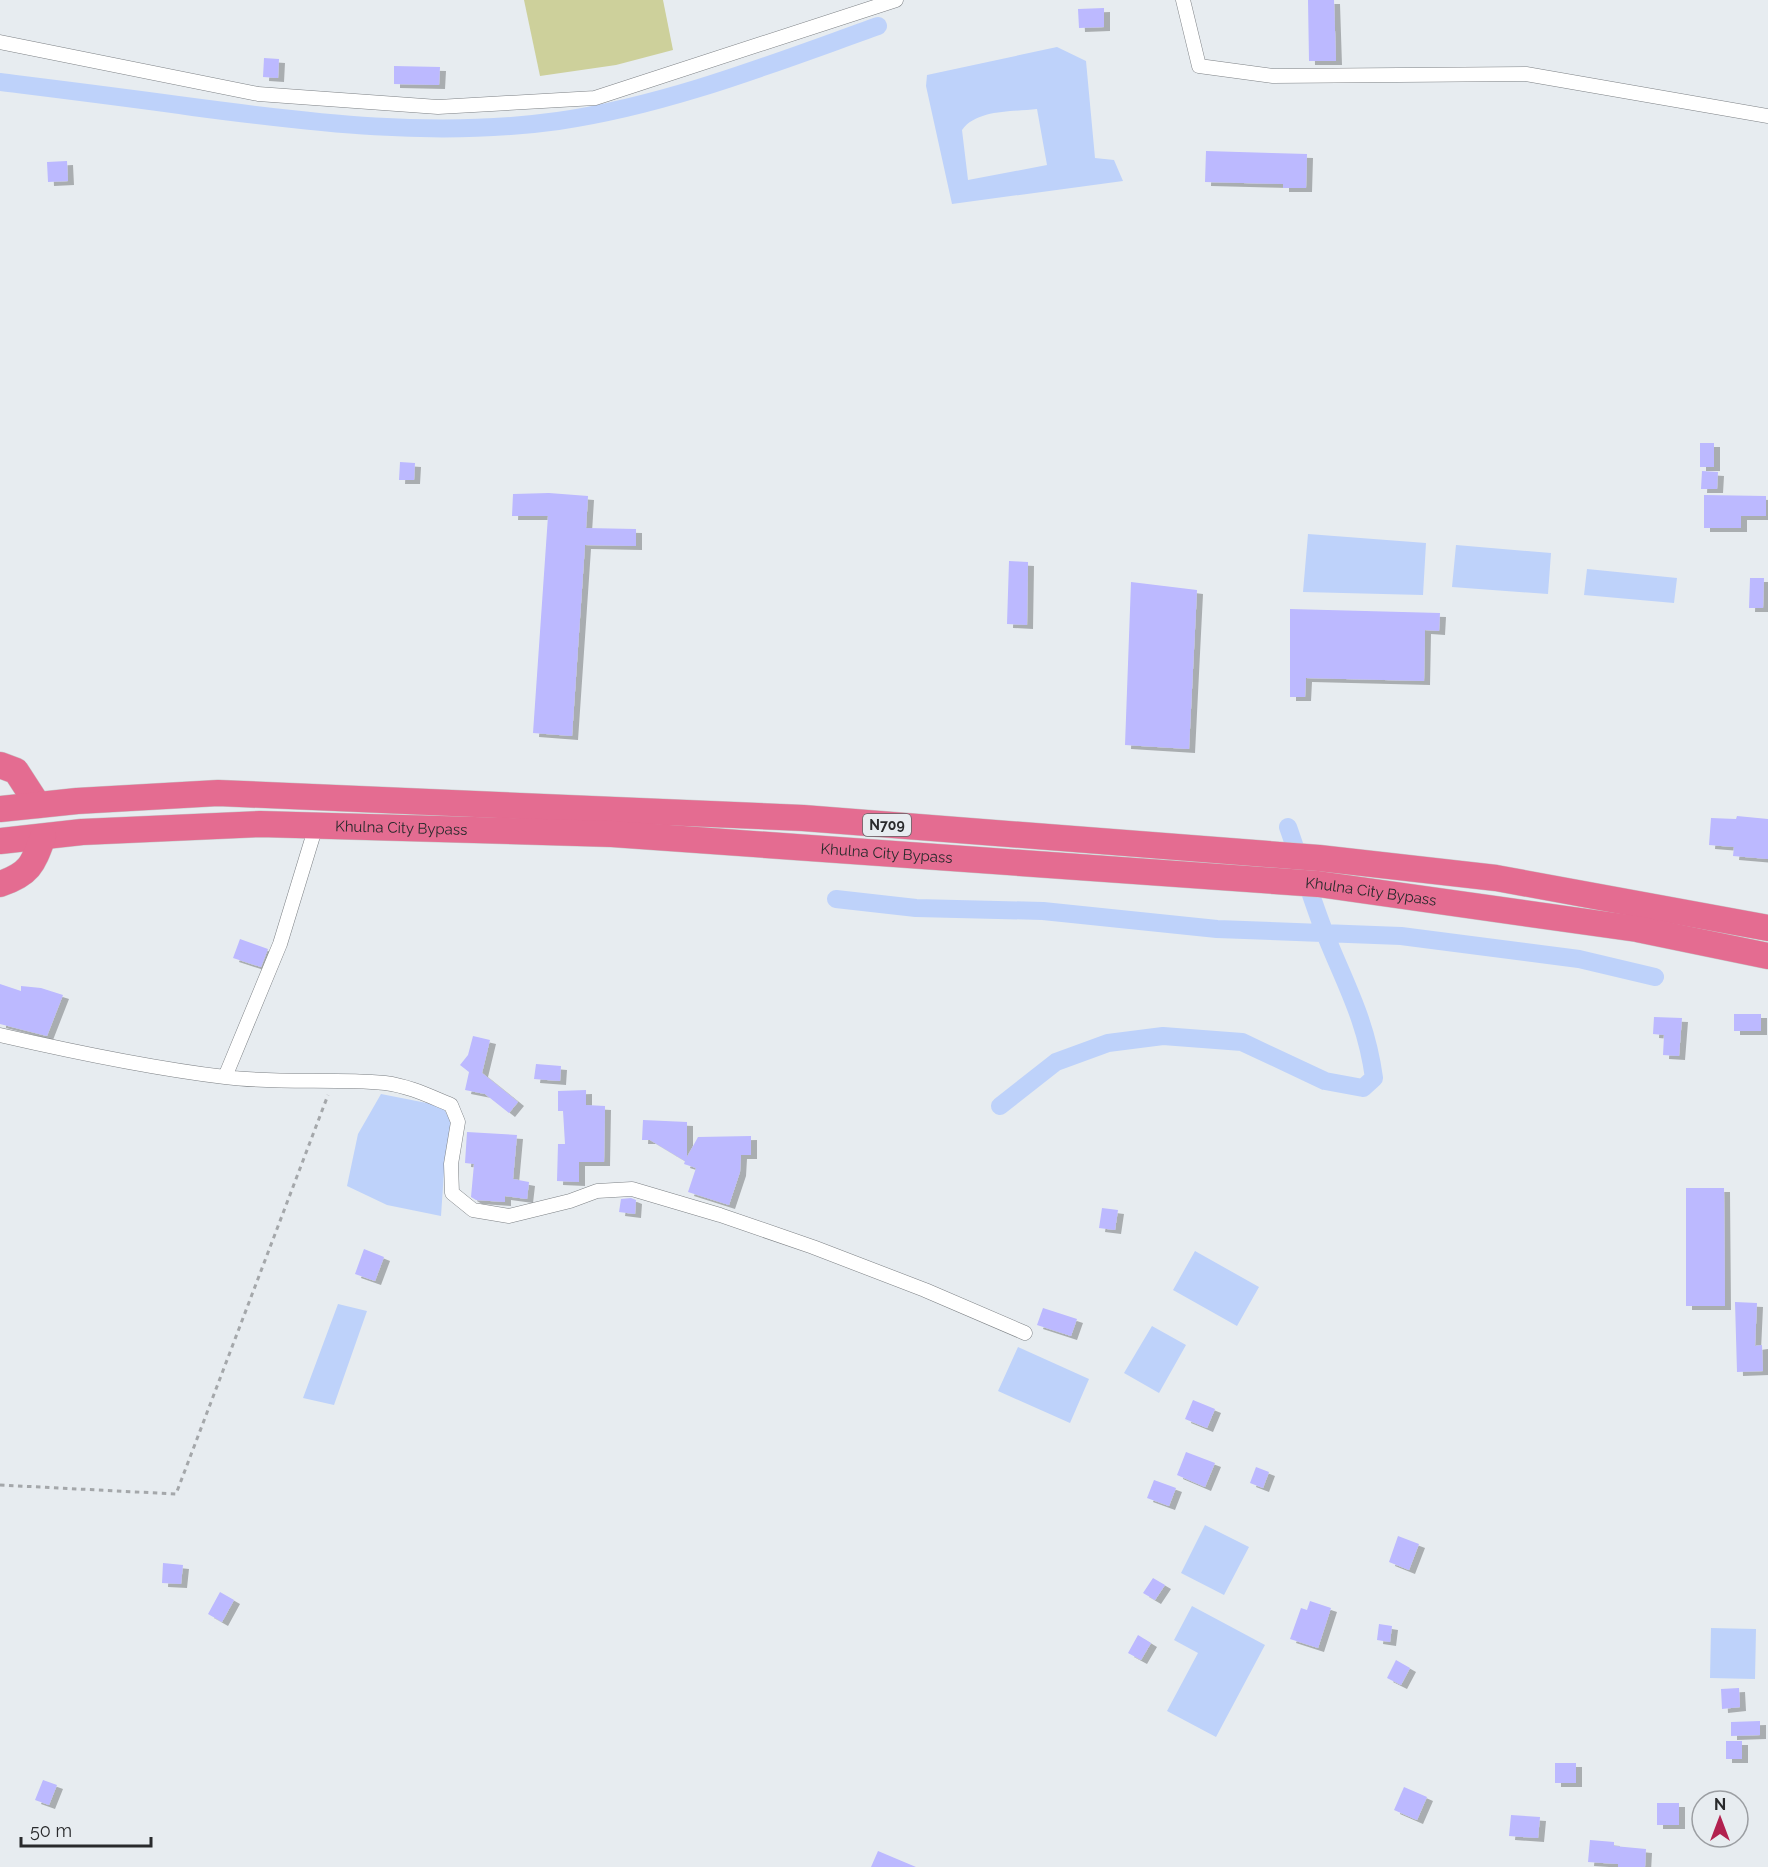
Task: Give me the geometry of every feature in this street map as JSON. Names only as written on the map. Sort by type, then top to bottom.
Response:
[{"type":"highway","points":[[0,765],[16,771],[38,805]]},
{"type":"highway","name":"Khulna City Bypass","points":[[0,809],[218,793],[803,818],[1319,858],[1484,876],[1768,928]]},
{"type":"highway","name":"Khulna City Bypass","points":[[0,841],[172,826],[260,824],[612,834],[1318,884],[1637,928],[1768,956]]},
{"type":"highway","points":[[0,884],[12,880],[32,866],[43,837]]},
{"type":"street","points":[[0,42],[258,94],[438,106],[595,98],[897,0]]},
{"type":"street","points":[[1183,0],[1199,66],[1273,76],[1526,74],[1768,116]]},
{"type":"street","points":[[225,1077],[280,945],[316,826]]},
{"type":"street","points":[[0,1035],[126,1061],[225,1077],[279,1082],[386,1083],[416,1090],[451,1105],[458,1122],[451,1164],[452,1193],[473,1210],[509,1216],[561,1204],[597,1191],[632,1189],[720,1215],[813,1247],[925,1290],[1025,1333]]},
{"type":"path","points":[[0,1485],[176,1494],[333,1083]]},
{"type":"green space","points":[[524,0],[663,0],[673,50],[616,65],[540,76]]},
{"type":"water","points":[[1057,47],[1086,61],[1095,158],[1114,160],[1123,181],[952,204],[926,86],[927,75]],"holes":[[[1037,109],[1047,165],[968,180],[962,130],[969,123],[986,115]]]},
{"type":"water","points":[[1308,534],[1426,543],[1423,595],[1303,592]]},
{"type":"water","points":[[1456,545],[1551,553],[1548,594],[1452,587]]},
{"type":"water","points":[[1587,569],[1677,578],[1674,603],[1584,595]]},
{"type":"water","points":[[381,1094],[442,1106],[453,1124],[445,1157],[441,1216],[387,1205],[347,1186],[358,1134]]},
{"type":"water","points":[[1195,1251],[1259,1287],[1237,1326],[1173,1290]]},
{"type":"water","points":[[338,1304],[367,1311],[334,1405],[303,1398]]},
{"type":"water","points":[[1152,1326],[1186,1345],[1159,1393],[1124,1373]]},
{"type":"water","points":[[1018,1347],[1089,1379],[1070,1423],[998,1391]]},
{"type":"water","points":[[1205,1525],[1249,1547],[1224,1595],[1181,1573]]},
{"type":"water","points":[[1192,1606],[1265,1645],[1216,1737],[1167,1711],[1198,1653],[1174,1640]]},
{"type":"water","points":[[1711,1628],[1756,1629],[1755,1679],[1710,1678]]},
{"type":"building","points":[[1308,0],[1334,0],[1336,61],[1309,61]]},
{"type":"building","points":[[1104,8],[1104,27],[1079,28],[1078,9]]},
{"type":"building","points":[[264,58],[279,59],[278,78],[263,77]]},
{"type":"building","points":[[394,66],[440,67],[439,85],[394,84]]},
{"type":"building","points":[[1206,151],[1307,154],[1306,188],[1283,188],[1283,184],[1205,182]]},
{"type":"building","points":[[67,161],[68,181],[48,182],[47,162]]},
{"type":"building","points":[[1700,443],[1714,443],[1714,467],[1700,467]]},
{"type":"building","points":[[400,462],[415,463],[414,480],[399,480]]},
{"type":"building","points":[[1702,471],[1718,472],[1717,489],[1701,489]]},
{"type":"building","points":[[549,493],[588,496],[586,528],[636,529],[636,546],[585,545],[572,736],[533,733],[548,516],[512,516],[513,494]]},
{"type":"building","points":[[1704,495],[1766,496],[1766,516],[1741,516],[1741,528],[1704,528]]},
{"type":"building","points":[[1009,561],[1028,562],[1027,625],[1007,624]]},
{"type":"building","points":[[1750,578],[1764,578],[1763,608],[1749,608]]},
{"type":"building","points":[[1131,582],[1197,590],[1189,749],[1125,745]]},
{"type":"building","points":[[1290,609],[1440,613],[1439,631],[1425,630],[1424,681],[1306,678],[1305,697],[1290,697]]},
{"type":"building","points":[[1737,816],[1768,819],[1768,859],[1733,856],[1734,847],[1709,845],[1711,818],[1736,819]]},
{"type":"building","points":[[240,939],[268,949],[261,967],[233,958]]},
{"type":"building","points":[[0,984],[21,991],[21,986],[41,988],[63,995],[47,1036],[0,1024]]},
{"type":"building","points":[[1734,1014],[1761,1014],[1761,1031],[1734,1031]]},
{"type":"building","points":[[1654,1017],[1682,1018],[1679,1056],[1663,1055],[1664,1035],[1653,1034]]},
{"type":"building","points":[[473,1036],[490,1040],[482,1073],[518,1102],[509,1113],[485,1094],[465,1090],[469,1072],[460,1065],[468,1055]]},
{"type":"building","points":[[536,1064],[561,1066],[560,1081],[534,1079]]},
{"type":"building","points":[[586,1090],[586,1105],[605,1106],[604,1162],[579,1162],[579,1182],[557,1181],[558,1144],[565,1144],[563,1111],[558,1111],[558,1091]]},
{"type":"building","points":[[643,1120],[687,1122],[687,1157],[698,1137],[751,1136],[751,1155],[741,1155],[740,1172],[729,1205],[688,1192],[696,1168],[684,1164],[685,1161],[650,1140],[642,1140]]},
{"type":"building","points":[[467,1132],[517,1135],[513,1179],[529,1182],[527,1199],[505,1196],[505,1202],[476,1200],[471,1197],[474,1164],[465,1163]]},
{"type":"building","points":[[1686,1188],[1724,1188],[1725,1306],[1686,1306]]},
{"type":"building","points":[[621,1199],[636,1200],[635,1214],[619,1212]]},
{"type":"building","points":[[1102,1208],[1118,1210],[1115,1230],[1099,1228]]},
{"type":"building","points":[[364,1249],[384,1257],[375,1281],[355,1274]]},
{"type":"building","points":[[1735,1302],[1757,1303],[1755,1346],[1762,1345],[1763,1371],[1737,1372]]},
{"type":"building","points":[[1043,1308],[1077,1319],[1071,1336],[1037,1325]]},
{"type":"building","points":[[1193,1400],[1215,1409],[1207,1428],[1185,1419]]},
{"type":"building","points":[[1186,1452],[1215,1463],[1205,1487],[1177,1475]]},
{"type":"building","points":[[1256,1467],[1269,1472],[1263,1488],[1250,1483]]},
{"type":"building","points":[[1154,1480],[1176,1488],[1169,1506],[1147,1498]]},
{"type":"building","points":[[1398,1536],[1419,1544],[1409,1570],[1389,1562]]},
{"type":"building","points":[[163,1563],[183,1565],[181,1584],[162,1583]]},
{"type":"building","points":[[1153,1578],[1165,1585],[1155,1600],[1143,1593]]},
{"type":"building","points":[[220,1592],[234,1600],[222,1622],[208,1614]]},
{"type":"building","points":[[1310,1601],[1331,1608],[1318,1648],[1290,1639],[1301,1608],[1307,1610]]},
{"type":"building","points":[[1379,1624],[1392,1626],[1390,1642],[1377,1640]]},
{"type":"building","points":[[1138,1635],[1151,1643],[1141,1660],[1128,1653]]},
{"type":"building","points":[[1396,1660],[1410,1668],[1401,1685],[1387,1678]]},
{"type":"building","points":[[1739,1688],[1740,1707],[1722,1709],[1721,1689]]},
{"type":"building","points":[[1760,1721],[1760,1735],[1731,1736],[1731,1722]]},
{"type":"building","points":[[1726,1741],[1742,1741],[1742,1759],[1726,1759]]},
{"type":"building","points":[[1555,1763],[1576,1763],[1576,1783],[1555,1783]]},
{"type":"building","points":[[43,1780],[57,1785],[49,1805],[35,1800]]},
{"type":"building","points":[[1404,1787],[1427,1797],[1417,1820],[1394,1810]]},
{"type":"building","points":[[1657,1803],[1679,1803],[1679,1825],[1657,1825]]},
{"type":"building","points":[[1511,1815],[1540,1817],[1538,1838],[1509,1836]]},
{"type":"building","points":[[1590,1840],[1614,1842],[1614,1846],[1646,1849],[1645,1867],[1618,1867],[1618,1864],[1588,1862]]},
{"type":"building","points":[[878,1851],[916,1867],[871,1867]]},
{"type":"waterway","points":[[0,82],[329,123],[421,128],[512,126],[558,121],[640,105],[760,68],[878,26]]},
{"type":"waterway","points":[[1000,1106],[1056,1062],[1108,1043],[1163,1036],[1242,1042],[1325,1081],[1363,1088],[1374,1078],[1360,1020],[1324,931],[1288,827]]},
{"type":"waterway","points":[[836,899],[916,908],[1043,911],[1217,929],[1401,936],[1579,959],[1655,977]]}]
